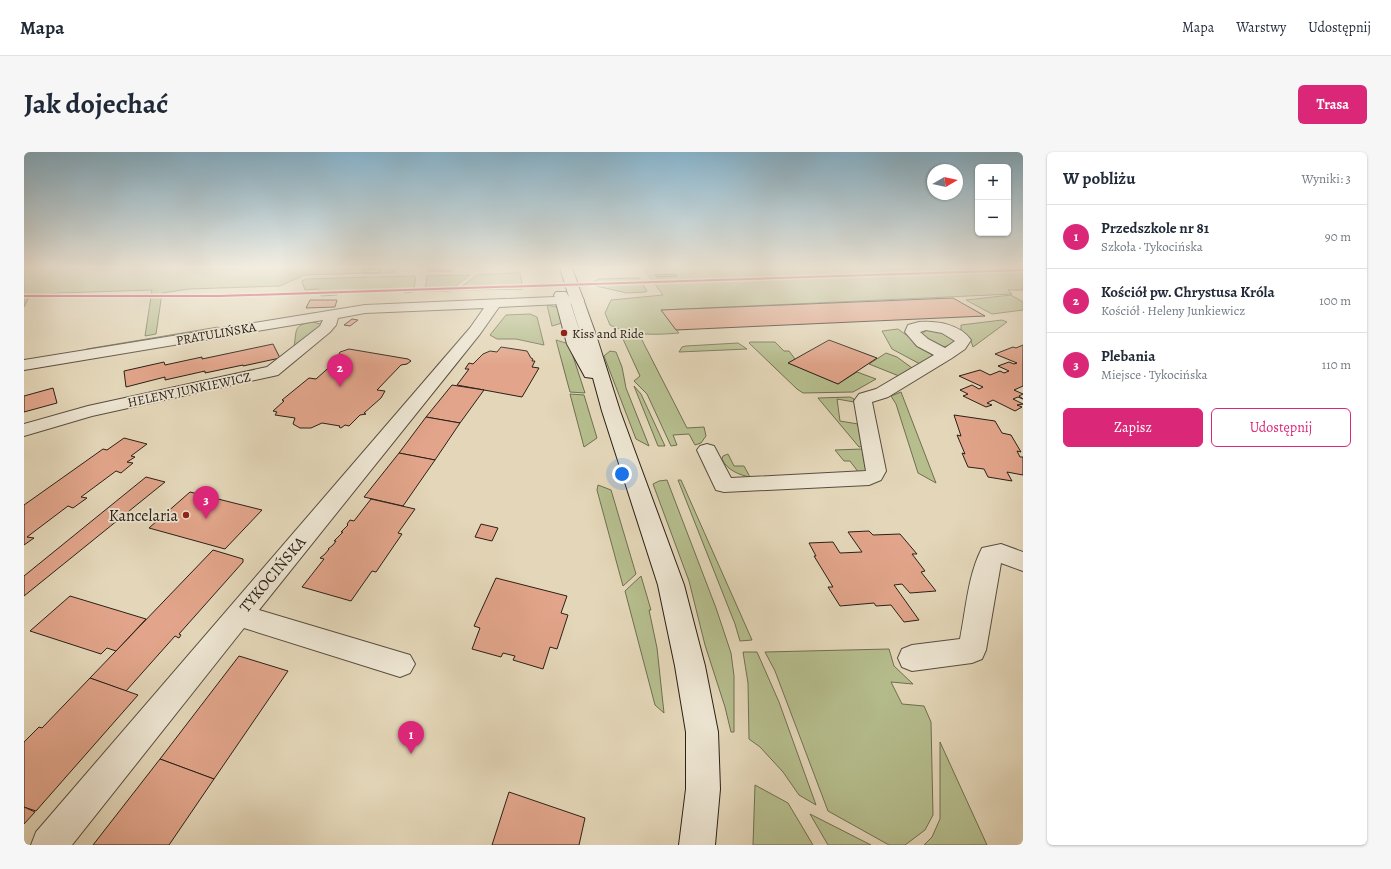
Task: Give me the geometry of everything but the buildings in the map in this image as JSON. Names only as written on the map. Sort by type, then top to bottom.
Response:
[{"type":"street","name":"PRATULIŃSKA","points":[[24,365],[332,313],[387,307],[561,300]]},
{"type":"street","points":[[570,300],[576,344],[611,411],[671,585],[690,666],[702,732],[703,789],[697,845]]},
{"type":"street","name":"TYKOCIŃSKA","points":[[49,845],[238,615],[475,331],[494,306],[493,303]]},
{"type":"street","name":"HELENY JUNKIEWICZ","points":[[24,430],[88,411],[272,371],[325,329],[329,325],[332,313]]},
{"type":"street","points":[[707,450],[724,485],[869,478],[874,476],[876,471],[863,402],[864,398],[882,393],[946,355]]},
{"type":"street","points":[[912,658],[972,650],[986,569],[991,555],[1001,553],[1023,562]]},
{"type":"street","points":[[238,615],[400,664]]},
{"type":"green space","points":[[24,300],[27,300],[24,307]]},
{"type":"green space","points":[[150,300],[161,300],[156,334],[145,336]]},
{"type":"green space","points":[[611,300],[873,300],[661,310],[679,333],[661,334],[635,333],[618,329],[610,325],[605,313]]},
{"type":"green space","points":[[967,300],[1020,300],[1023,302],[1023,310],[992,314]]},
{"type":"green space","points":[[547,305],[557,307],[562,323],[552,326]]},
{"type":"green space","points":[[530,314],[537,317],[544,345],[516,339],[497,339],[490,335],[506,315]]},
{"type":"green space","points":[[1002,320],[1007,322],[973,347],[971,341],[961,333],[961,325]]},
{"type":"green space","points":[[313,322],[324,325],[294,347],[296,332],[299,326]]},
{"type":"green space","points":[[218,327],[217,329],[84,351],[87,349]]},
{"type":"green space","points":[[898,329],[931,353],[932,356],[920,364],[892,349],[882,331]]},
{"type":"green space","points":[[927,330],[944,332],[956,341],[945,347],[938,346],[921,334]]},
{"type":"green space","points":[[626,335],[640,337],[642,340],[687,428],[704,427],[706,436],[701,443],[695,445],[689,434],[673,435],[677,445],[671,446],[647,394],[634,381],[640,376],[622,337]]},
{"type":"green space","points":[[556,340],[569,344],[585,393],[570,392]]},
{"type":"green space","points":[[775,342],[784,351],[789,351],[795,359],[789,363],[838,384],[857,372],[876,379],[853,392],[803,393],[749,343]]},
{"type":"green space","points":[[738,343],[747,349],[679,352],[682,347],[686,346]]},
{"type":"green space","points":[[610,351],[616,352],[622,367],[626,388],[649,446],[636,439],[604,356]]},
{"type":"green space","points":[[886,353],[897,357],[912,368],[899,376],[869,364]]},
{"type":"green space","points":[[634,386],[641,394],[665,446],[658,446]]},
{"type":"green space","points":[[901,392],[936,483],[918,473],[896,404],[891,396]]},
{"type":"green space","points":[[570,394],[584,395],[597,438],[584,447]]},
{"type":"green space","points":[[850,397],[854,399],[854,402],[837,399],[840,421],[858,424],[864,446],[859,447],[818,398]]},
{"type":"green space","points":[[862,449],[866,471],[859,473],[850,461],[844,461],[835,450]]},
{"type":"green space","points":[[728,454],[734,466],[744,466],[750,477],[730,469],[724,463],[722,459],[723,456]]},
{"type":"green space","points":[[667,480],[716,608],[731,653],[734,676],[734,732],[731,732],[725,707],[705,645],[689,581],[653,484],[659,481]]},
{"type":"green space","points":[[678,480],[681,480],[752,640],[740,641],[735,624]]},
{"type":"green space","points":[[598,485],[611,490],[636,574],[623,586],[597,490]]},
{"type":"green space","points":[[641,576],[651,610],[649,610],[657,648],[664,713],[655,705],[625,591]]},
{"type":"green space","points":[[889,649],[894,666],[913,684],[891,682],[902,704],[924,706],[931,722],[933,815],[925,830],[905,845],[889,845],[828,811],[775,671],[765,652]]},
{"type":"green space","points":[[743,652],[757,652],[779,702],[816,805],[799,795],[783,772],[760,747],[749,739],[748,683]]},
{"type":"green space","points":[[940,742],[987,845],[924,845],[932,837],[940,819]]},
{"type":"green space","points":[[755,785],[788,803],[813,845],[753,845]]},
{"type":"green space","points":[[810,814],[871,845],[828,845]]},
{"type":"place","name":"Kiss and Ride","points":[[564,333]]},
{"type":"place","name":"Kościół pw. Chrystusa Króla","points":[[340,387]]},
{"type":"place","name":"Kancelaria","points":[[186,515]]},
{"type":"place","name":"Plebania","points":[[206,519]]},
{"type":"place","name":"Przedszkole nr 81","points":[[411,754]]}]
